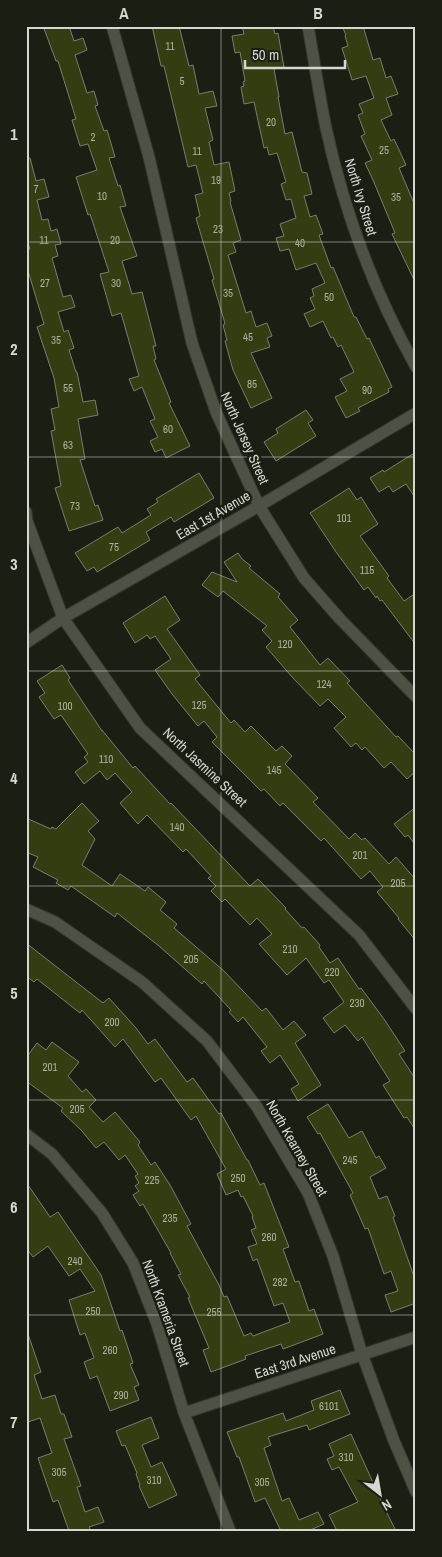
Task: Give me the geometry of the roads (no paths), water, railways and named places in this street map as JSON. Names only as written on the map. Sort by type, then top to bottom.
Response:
[{"type":"street","name":"North Jersey Street","points":[[112,26],[145,142],[192,342],[216,412],[259,506],[304,578],[340,619],[416,697]]},
{"type":"street","name":"North Ivy Street","points":[[308,26],[326,126],[346,205],[379,292],[416,367]]},
{"type":"street","name":"East 1st Avenue","points":[[26,643],[63,618],[259,506],[416,413]]},
{"type":"street","name":"North Jasmine Street","points":[[26,512],[27,521],[63,618],[140,728],[359,935],[416,1009]]},
{"type":"street","name":"North Kearney Street","points":[[26,908],[55,922],[142,982],[207,1041],[257,1107],[308,1194],[333,1256],[362,1354],[394,1441],[416,1492]]},
{"type":"street","name":"North Krameria Street","points":[[26,1134],[52,1154],[102,1213],[133,1263],[157,1324],[184,1413],[230,1531]]},
{"type":"street","name":"East 3rd Avenue","points":[[184,1413],[416,1337]]}]
